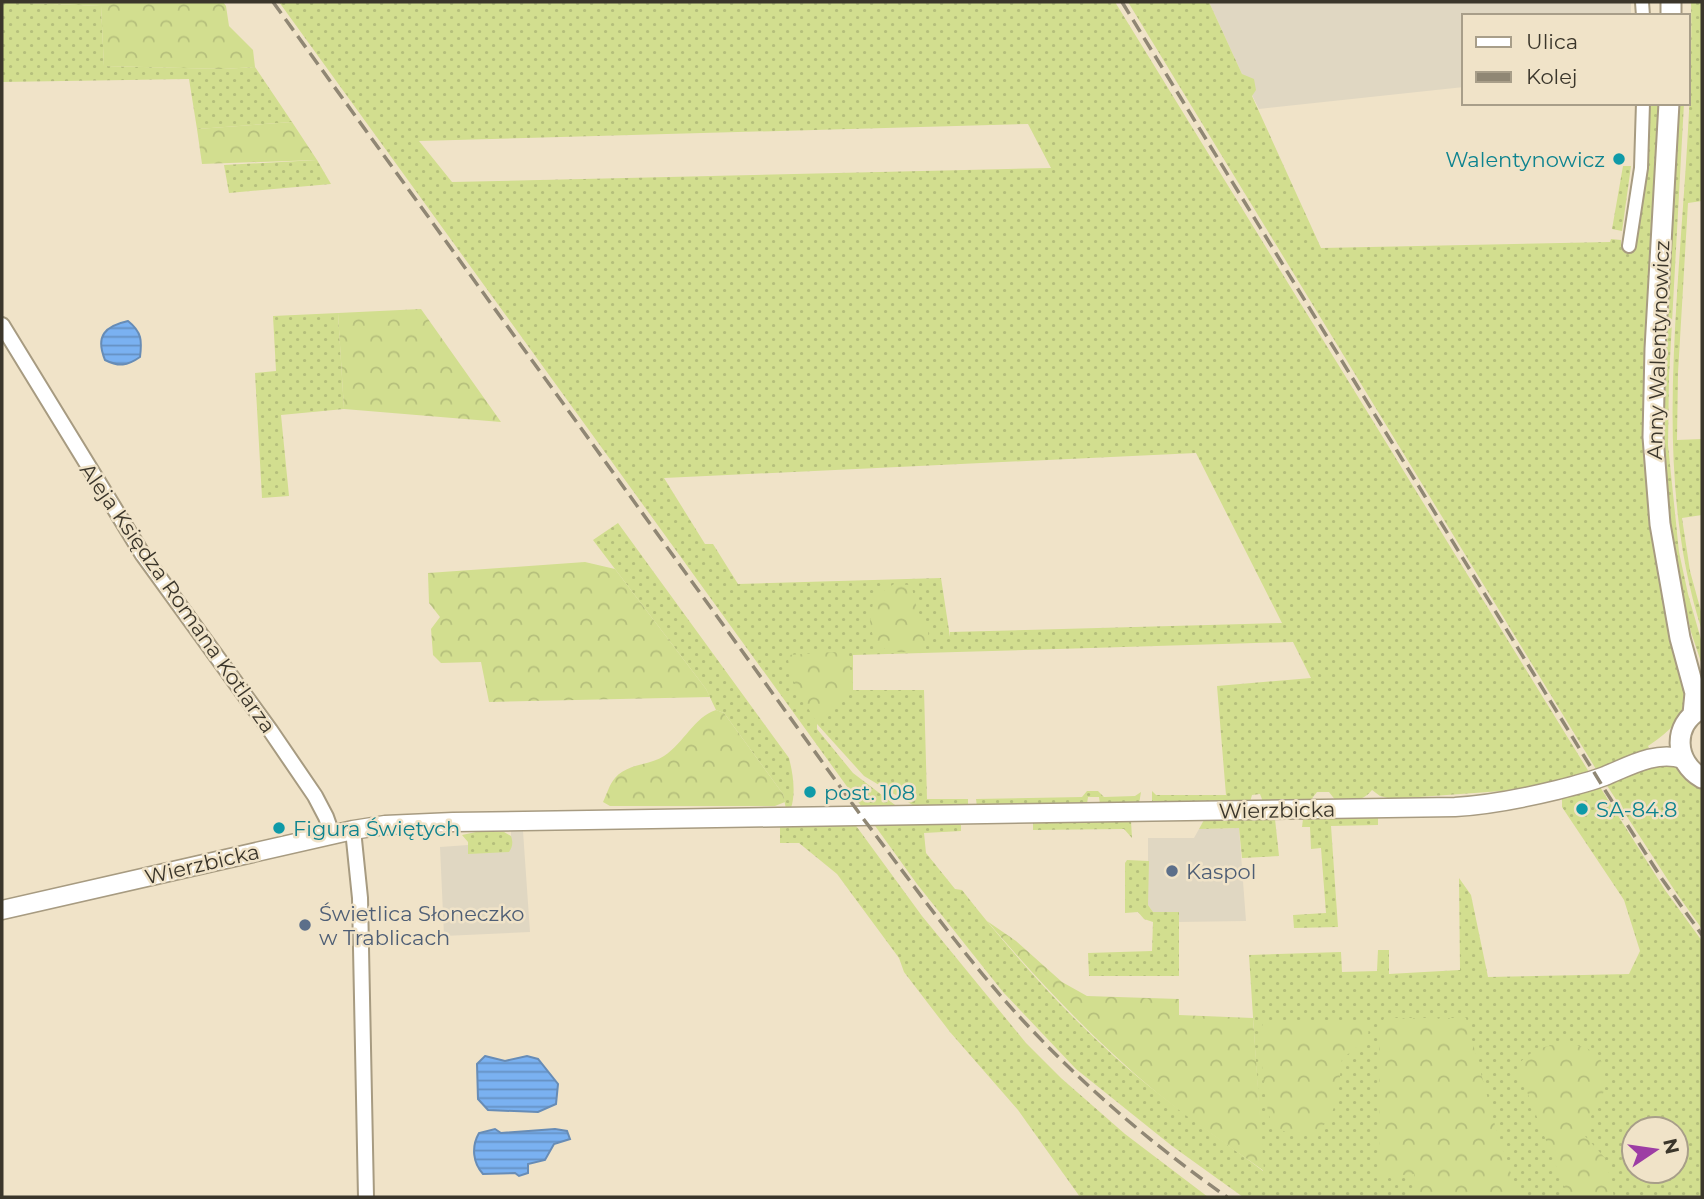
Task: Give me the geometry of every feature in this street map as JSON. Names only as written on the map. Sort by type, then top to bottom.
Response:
[{"type":"main road","name":"Anny Walentynowicz","points":[[1669,105],[1652,412],[1660,524],[1680,638],[1698,711]]},
{"type":"main road","name":"Anny Walentynowicz","points":[[1673,596],[1702,676]]},
{"type":"main road","points":[[1698,711],[1681,733],[1680,746],[1683,759],[1691,770],[1702,778]]},
{"type":"main road","name":"Wierzbicka","points":[[2,910],[332,834],[385,825],[1471,806],[1555,791],[1598,778],[1637,762],[1681,733]]},
{"type":"main road","name":"Wierzbicka","points":[[1637,762],[1669,756],[1683,759]]},
{"type":"street","points":[[1629,246],[1641,168],[1643,105]]},
{"type":"street","name":"Aleja Księdza Romana Kotlarza","points":[[2,325],[143,555],[270,730],[314,796],[332,834]]},
{"type":"street","points":[[353,830],[360,898],[366,1197]]},
{"type":"shaded area","points":[[1209,2],[1631,2],[1631,14],[1462,14],[1462,87],[1259,109],[1252,95],[1250,79],[1242,74]]},
{"type":"shaded area","points":[[1239,828],[1246,921],[1179,922],[1179,912],[1153,912],[1148,905],[1148,838],[1194,838],[1199,829]]},
{"type":"shaded area","points":[[511,831],[523,831],[530,932],[444,936],[440,847],[511,842]]},
{"type":"green space","points":[[2,2],[101,6],[104,66],[223,69],[255,67],[292,122],[197,129],[189,79],[2,82]]},
{"type":"green space","points":[[5,2],[223,2],[229,26],[253,50],[255,67],[223,69],[104,66],[101,6]]},
{"type":"green space","points":[[279,2],[1115,2],[1589,772],[1548,784],[1502,791],[1391,799],[1372,790],[1360,799],[1352,801],[1336,801],[1329,792],[1317,792],[1310,801],[1263,802],[1260,794],[1252,795],[1250,802],[1152,805],[1152,791],[1156,795],[1226,795],[1217,686],[1311,678],[1293,642],[853,655],[853,690],[924,690],[927,799],[968,799],[968,807],[916,807],[864,776],[817,724],[817,729],[853,773],[899,808],[864,810]],"holes":[[[1028,124],[1051,168],[452,182],[419,141]],[[1196,453],[1282,623],[950,632],[950,637],[941,578],[738,584],[713,544],[705,544],[664,478]]]},
{"type":"green space","points":[[1128,2],[1209,2],[1242,74],[1254,79],[1256,90],[1252,96],[1321,248],[1610,242],[1611,239],[1621,240],[1621,244],[1635,247],[1647,161],[1649,105],[1661,105],[1649,306],[1686,699],[1678,720],[1648,746],[1649,748],[1596,769]]},
{"type":"green space","points":[[1691,2],[1702,2],[1702,201],[1688,203],[1678,373],[1677,440],[1702,439],[1702,515],[1682,518],[1690,571],[1702,615],[1702,631],[1682,548],[1673,421],[1675,336],[1690,105]]},
{"type":"green space","points":[[1678,105],[1684,105],[1669,377],[1668,445],[1679,552],[1702,643],[1702,665],[1691,632],[1672,548],[1660,438],[1661,376]]},
{"type":"green space","points":[[292,122],[317,160],[202,164],[197,129]]},
{"type":"green space","points":[[317,160],[331,184],[229,193],[224,165]]},
{"type":"green space","points":[[1623,166],[1631,166],[1622,231],[1612,229]]},
{"type":"green space","points":[[421,309],[501,422],[344,409],[338,313]]},
{"type":"green space","points":[[338,313],[344,409],[281,415],[289,496],[262,498],[255,373],[276,371],[273,316]]},
{"type":"green space","points":[[618,523],[789,758],[793,783],[791,808],[786,809],[783,794],[724,713],[716,710],[706,689],[593,540]]},
{"type":"green space","points":[[585,562],[615,569],[710,697],[489,702],[481,662],[441,663],[433,655],[431,629],[440,617],[429,603],[428,573]]},
{"type":"green space","points":[[894,584],[911,585],[918,610],[928,630],[923,649],[898,652],[874,643],[870,621],[874,597]]},
{"type":"green space","points":[[834,652],[849,659],[853,690],[817,723],[794,682],[788,655]]},
{"type":"green space","points":[[716,710],[724,713],[783,794],[785,802],[775,806],[610,806],[603,802],[611,784],[620,773],[664,756],[701,718]]},
{"type":"green space","points":[[1660,762],[1675,763],[1702,785],[1702,929],[1606,784]]},
{"type":"green space","points":[[1600,787],[1665,890],[1702,941],[1702,1197],[1243,1197],[1172,1146],[1076,1069],[1003,992],[917,884],[873,823],[961,825],[961,831],[924,833],[926,853],[955,889],[962,890],[1030,972],[1105,1048],[1159,1094],[1263,1171],[1249,955],[1341,952],[1342,972],[1377,971],[1378,950],[1389,950],[1389,974],[1460,970],[1459,878],[1471,895],[1488,977],[1629,974],[1640,951],[1624,900],[1562,807],[1562,798]]},
{"type":"green space","points":[[1087,791],[1098,791],[1104,797],[1135,796],[1141,792],[1139,804],[1100,804],[1099,797],[1088,797],[1087,804],[977,807],[976,799],[1082,797]]},
{"type":"green space","points":[[1378,818],[1378,825],[1331,826],[1338,927],[1294,928],[1293,915],[1326,913],[1321,848],[1311,849],[1310,827],[1302,827],[1303,819]]},
{"type":"green space","points":[[1275,819],[1279,856],[1242,858],[1239,828],[1199,829],[1204,820]]},
{"type":"green space","points":[[1033,821],[1131,821],[1132,838],[1124,829],[1033,830]]},
{"type":"green space","points":[[854,823],[922,916],[1026,1043],[1125,1134],[1208,1197],[1080,1197],[1018,1110],[950,1032],[904,972],[899,958],[837,874],[799,843],[780,843],[780,825]]},
{"type":"green space","points":[[504,832],[511,836],[509,852],[468,854],[468,842],[462,835]]},
{"type":"green space","points":[[1127,860],[1149,861],[1148,905],[1153,912],[1179,912],[1179,976],[1089,976],[1088,953],[1152,951],[1153,922],[1144,919],[1138,912],[1125,913]]},
{"type":"green space","points":[[987,921],[1016,941],[1062,982],[1087,996],[1179,999],[1179,1015],[1253,1018],[1264,1171],[1182,1112],[1133,1072],[1068,1010]]},
{"type":"green space","points":[[1384,1018],[1466,1018],[1498,1136],[1519,1197],[1415,1197],[1414,1174],[1380,1177],[1379,1032]]},
{"type":"green space","points":[[1263,1024],[1369,1024],[1368,1038],[1342,1059],[1335,1106],[1324,1125],[1316,1131],[1304,1135],[1290,1134],[1281,1130],[1271,1120],[1265,1093],[1259,1033]]},
{"type":"green space","points":[[1562,1043],[1592,1051],[1598,1056],[1605,1071],[1603,1094],[1592,1114],[1585,1136],[1605,1158],[1614,1197],[1568,1197],[1517,1066],[1537,1050]]},
{"type":"water","points":[[128,321],[140,337],[140,357],[123,364],[105,360],[101,344],[104,333],[113,326]]},
{"type":"water","points":[[485,1056],[505,1061],[527,1056],[538,1059],[558,1084],[556,1104],[538,1112],[488,1110],[478,1099],[477,1064]]},
{"type":"water","points":[[495,1129],[501,1133],[555,1129],[567,1131],[570,1139],[554,1144],[545,1160],[528,1164],[528,1173],[519,1176],[515,1173],[483,1174],[475,1160],[475,1144],[479,1133]]},
{"type":"railway","points":[[273,2],[862,817],[956,941],[1016,1013],[1090,1087],[1170,1155],[1227,1197]]},
{"type":"railway","points":[[1122,2],[1603,787],[1662,879],[1702,935]]},
{"type":"place","name":"Walentynowicz","points":[[1619,159]]},
{"type":"place","name":"post. 108","points":[[810,792]]},
{"type":"place","name":"SA-84.8","points":[[1582,809]]},
{"type":"place","name":"Figura Świętych","points":[[279,828]]},
{"type":"place","name":"Kaspol","points":[[1172,871]]},
{"type":"place","name":"Świetlica Słoneczko w Trablicach","points":[[305,925]]}]
